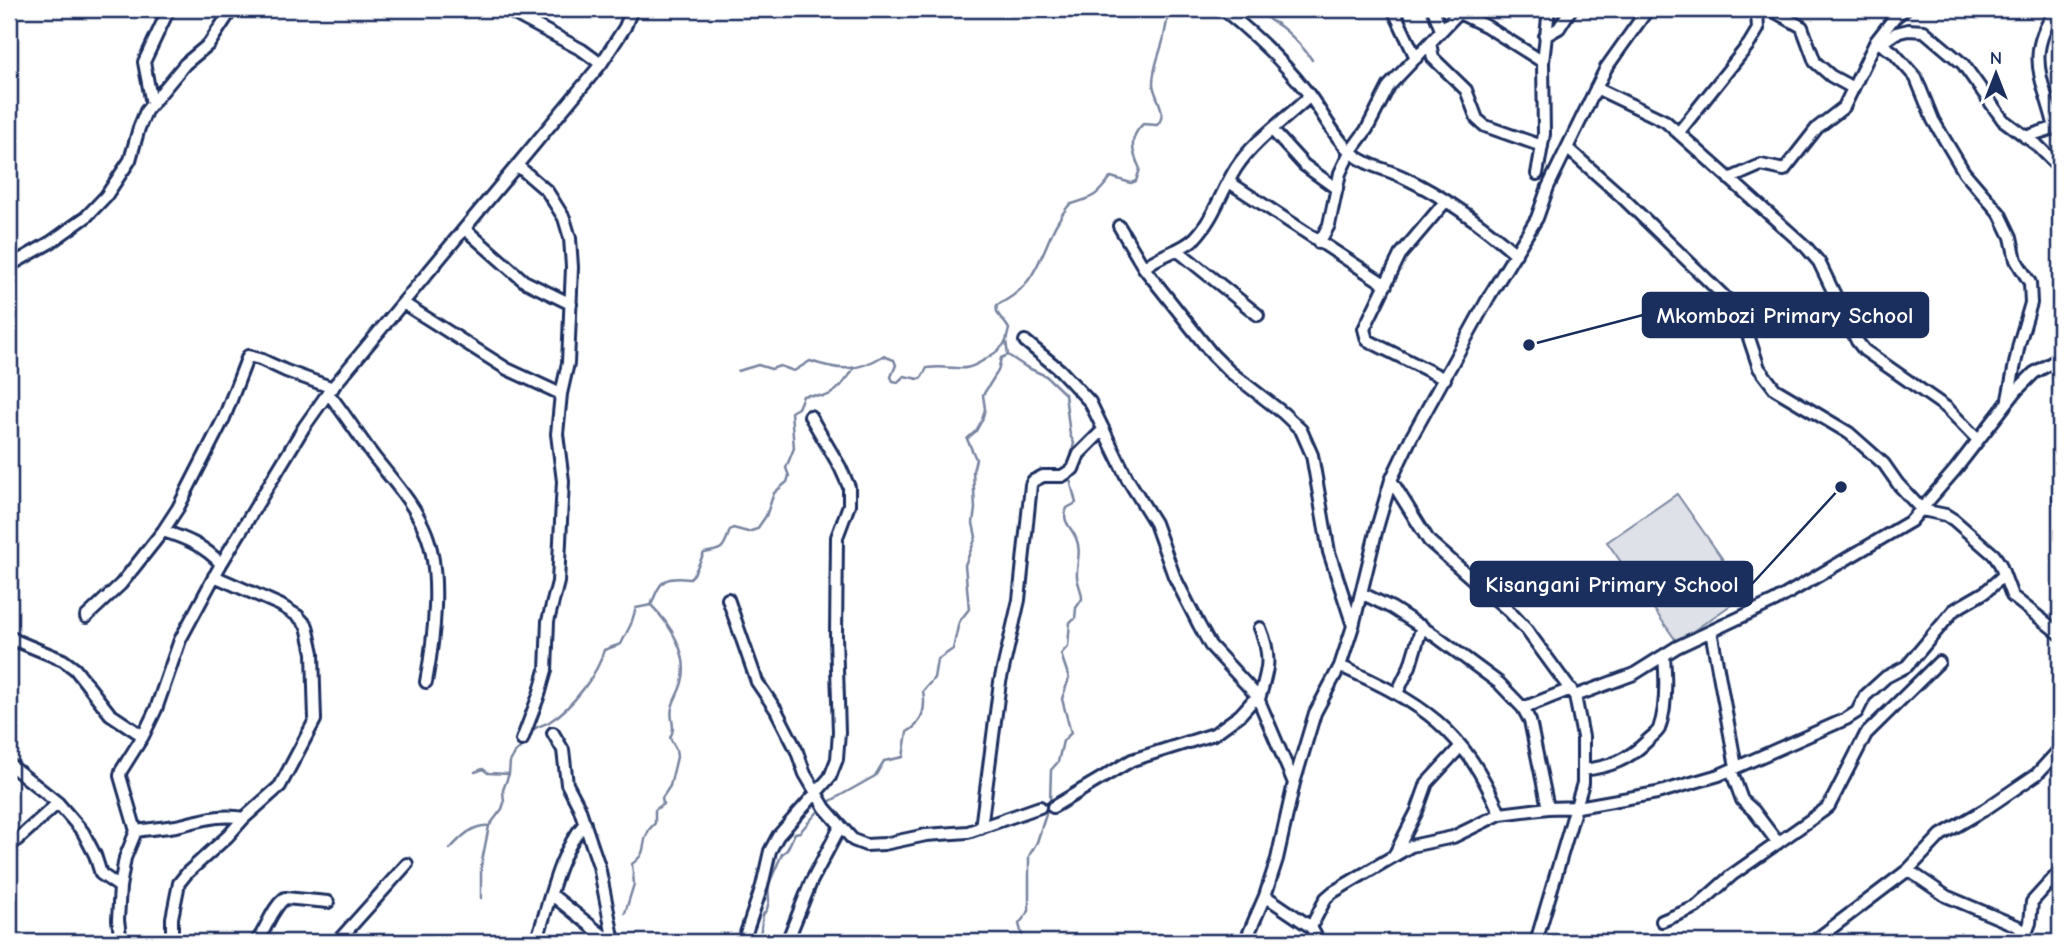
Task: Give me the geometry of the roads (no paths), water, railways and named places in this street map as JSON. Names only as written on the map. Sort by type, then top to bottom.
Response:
[{"type":"street","points":[[152,104],[144,62],[169,9]]},
{"type":"street","points":[[9,266],[86,218],[106,195],[130,160],[140,124],[152,104],[185,64],[209,44],[232,9]]},
{"type":"street","points":[[505,9],[582,50],[601,64]]},
{"type":"street","points":[[121,942],[118,920],[120,887],[125,858],[136,831],[120,776],[156,709],[180,640],[214,576],[304,427],[330,391],[601,64],[625,27],[632,9]]},
{"type":"street","points":[[1223,9],[1261,40],[1310,96],[1350,152],[1405,178],[1445,202],[1493,234],[1516,254]]},
{"type":"street","points":[[1393,9],[1416,58]]},
{"type":"street","points":[[1433,9],[1441,30]]},
{"type":"street","points":[[1537,174],[1545,112],[1543,62],[1549,9]]},
{"type":"street","points":[[1545,36],[1559,28],[1571,9]]},
{"type":"street","points":[[1245,942],[1265,896],[1315,713],[1340,666],[1353,626],[1391,480],[1490,295],[1537,218],[1548,187],[1606,68],[1648,9]]},
{"type":"street","points":[[1679,132],[1758,29],[1752,10],[1770,9],[1802,27],[1815,62],[1831,76],[1853,88]]},
{"type":"street","points":[[1729,179],[1761,165],[1784,170],[1817,128],[1841,112],[1878,43],[1894,18],[1905,9]]},
{"type":"street","points":[[2025,137],[2057,127],[2039,78],[2038,53],[2045,28],[2057,9]]},
{"type":"street","points":[[1319,243],[1329,225],[1340,173],[1389,86],[1460,11],[1543,62]]},
{"type":"street","points":[[1878,43],[1896,33],[1908,30],[1924,31],[1963,64],[1998,115],[2060,168]]},
{"type":"street","points":[[1430,43],[1433,58],[1466,90],[1476,119],[1485,126],[1542,146]]},
{"type":"street","points":[[1878,43],[1893,52],[1916,78],[1933,120],[1964,172],[2000,214],[2011,237],[2016,260],[2030,283],[2031,303],[2019,344],[2008,400]]},
{"type":"street","points":[[1596,88],[1665,121],[1806,247],[1819,262],[1857,341],[1864,350],[1939,402],[1978,439]]},
{"type":"street","points":[[1144,268],[1160,256],[1193,240],[1209,221],[1245,156],[1310,96]]},
{"type":"street","points":[[1273,131],[1304,165],[1337,189]]},
{"type":"street","points":[[1567,148],[1621,196],[1734,306],[1744,323],[1759,368],[1775,389],[1849,433],[1884,464],[1922,510],[1946,515],[1954,520],[1994,555],[2012,596],[2060,634]]},
{"type":"street","points":[[518,166],[547,191],[564,218],[572,267],[568,363],[561,394],[557,434],[563,481],[558,582],[548,621],[545,670],[539,695],[522,740]]},
{"type":"street","points":[[1229,182],[1386,285]]},
{"type":"street","points":[[1445,202],[1401,255],[1364,329],[1367,340],[1445,379]]},
{"type":"street","points":[[1119,226],[1144,268],[1212,354],[1301,430],[1312,455],[1329,552],[1353,626]]},
{"type":"street","points":[[465,229],[524,281],[571,304]]},
{"type":"street","points":[[1177,250],[1258,315]]},
{"type":"street","points":[[403,303],[507,369],[561,394]]},
{"type":"street","points":[[1025,341],[1077,386],[1090,401],[1127,478],[1155,523],[1174,576],[1210,645],[1258,698],[1294,783]]},
{"type":"street","points":[[86,617],[121,584],[178,508],[224,418],[248,356],[320,381],[330,391],[407,499],[427,536],[432,557],[434,630],[426,682]]},
{"type":"street","points":[[1523,708],[1634,674],[1677,647],[1775,600],[1898,530],[1922,510],[2008,400],[2034,373],[2060,358]]},
{"type":"street","points":[[743,942],[762,886],[770,851],[785,827],[830,777],[837,759],[837,537],[846,517],[849,487],[810,416]]},
{"type":"street","points":[[981,828],[1000,682],[1019,600],[1031,485],[1033,481],[1043,477],[1062,477],[1073,469],[1079,454],[1103,430]]},
{"type":"street","points":[[1391,480],[1429,541],[1510,612],[1573,692],[1583,737],[1583,770],[1578,807],[1545,904],[1536,942]]},
{"type":"street","points":[[163,531],[191,540],[221,564]]},
{"type":"street","points":[[1311,927],[1326,898],[1411,846],[1453,837],[1500,814],[1578,807],[1657,793],[1733,769],[1853,715],[1865,696],[1885,677],[1907,666],[1954,610],[1985,592],[2004,575]]},
{"type":"street","points":[[172,942],[172,918],[179,883],[280,786],[315,720],[313,653],[307,626],[280,604],[214,576]]},
{"type":"street","points":[[1361,593],[1422,626],[1499,683],[1523,708],[1530,721],[1548,808]]},
{"type":"street","points":[[728,599],[757,682],[776,710],[796,749],[805,774],[825,808],[853,840],[866,845],[893,843],[926,835],[968,832],[1040,807]]},
{"type":"street","points":[[1397,693],[1412,659],[1422,626]]},
{"type":"street","points":[[1053,807],[1132,760],[1214,734],[1240,715],[1258,698],[1267,674],[1269,653],[1260,628]]},
{"type":"street","points":[[1711,631],[1733,769],[1742,800],[1754,811],[1778,843]]},
{"type":"street","points":[[9,636],[62,660],[75,669],[114,718],[143,736]]},
{"type":"street","points":[[1583,770],[1615,764],[1634,755],[1655,734],[1661,718],[1665,690],[1664,656]]},
{"type":"street","points":[[1662,921],[1696,907],[1732,874],[1829,806],[1866,734],[1939,662]]},
{"type":"street","points":[[1340,666],[1397,693],[1447,729],[1479,769],[1500,814]]},
{"type":"street","points":[[553,733],[563,750],[568,784],[585,823],[606,893],[613,942]]},
{"type":"street","points":[[1395,854],[1417,811],[1427,783],[1461,746]]},
{"type":"street","points":[[1813,942],[1908,870],[1941,835],[2037,774],[2060,748]]},
{"type":"street","points":[[9,764],[58,803],[83,832],[101,874],[120,887]]},
{"type":"street","points":[[9,846],[58,803]]},
{"type":"street","points":[[136,831],[176,826],[213,816],[244,818]]},
{"type":"street","points":[[536,942],[560,866],[572,838],[585,823]]},
{"type":"street","points":[[787,942],[811,882],[840,827]]},
{"type":"street","points":[[337,942],[407,864]]},
{"type":"street","points":[[1908,870],[1946,896],[2017,926],[2024,939]]},
{"type":"street","points":[[2024,939],[2030,923],[2032,902],[2060,871]]},
{"type":"street","points":[[552,895],[613,942]]},
{"type":"street","points":[[1265,896],[1311,927],[1319,942]]},
{"type":"street","points":[[256,942],[285,898],[328,902]]},
{"type":"waterway","points":[[1068,469],[1074,443],[1070,435],[1065,394],[1046,376],[1008,355],[1006,341],[1009,329],[996,309],[997,305],[1013,296],[1033,273],[1052,232],[1069,205],[1093,196],[1111,177],[1131,183],[1136,181],[1140,169],[1133,151],[1133,140],[1143,124],[1157,125],[1162,115],[1153,78],[1171,9]]},
{"type":"waterway","points":[[1252,9],[1287,32],[1312,60]]},
{"type":"waterway","points":[[738,371],[758,365],[771,369],[780,366],[794,371],[810,361],[830,367],[848,368],[864,365],[883,356],[894,360],[896,365],[891,377],[898,382],[904,376],[918,379],[927,368],[972,366],[997,351],[1006,341]]},
{"type":"waterway","points":[[827,803],[875,776],[884,761],[903,757],[907,732],[920,720],[924,703],[923,691],[934,678],[937,660],[953,649],[959,622],[969,609],[965,565],[976,537],[973,523],[973,471],[976,459],[967,439],[976,431],[982,420],[985,409],[983,395],[998,371],[1001,358],[1008,355]]},
{"type":"waterway","points":[[651,605],[660,585],[673,578],[689,579],[704,553],[722,548],[730,530],[733,528],[748,532],[757,529],[766,516],[774,493],[787,482],[789,476],[786,468],[794,448],[791,412],[798,408],[803,396],[825,396],[833,392],[854,368]]},
{"type":"waterway","points":[[1024,942],[1019,924],[1029,911],[1029,856],[1037,842],[1050,802],[1051,770],[1058,762],[1063,741],[1071,733],[1062,699],[1069,678],[1061,654],[1068,646],[1070,622],[1075,619],[1076,608],[1082,599],[1077,577],[1078,543],[1065,517],[1067,508],[1076,503],[1069,476]]},
{"type":"waterway","points":[[530,732],[549,722],[574,700],[590,680],[604,650],[621,644],[636,608],[651,605]]},
{"type":"waterway","points":[[625,913],[634,884],[632,864],[641,856],[646,837],[655,823],[655,810],[663,804],[662,798],[670,786],[677,757],[670,738],[673,730],[671,712],[682,682],[683,661],[677,641],[651,605]]},
{"type":"waterway","points":[[481,898],[481,866],[489,826],[504,803],[503,790],[510,762],[524,744]]},
{"type":"waterway","points":[[475,772],[483,769],[488,773],[509,774]]},
{"type":"waterway","points":[[753,942],[760,936],[763,915],[769,901],[768,886],[782,854],[787,850],[795,833],[800,832],[822,807]]},
{"type":"waterway","points":[[450,849],[472,829],[489,826]]},
{"type":"waterway","points":[[1591,942],[1599,935]]},
{"type":"waterway","points":[[1548,942],[1558,936],[1588,942]]},
{"type":"place","name":"Mkombozi Primary School","points":[[1529,345]]},
{"type":"place","name":"Kisangani Primary School","points":[[1841,487]]}]
